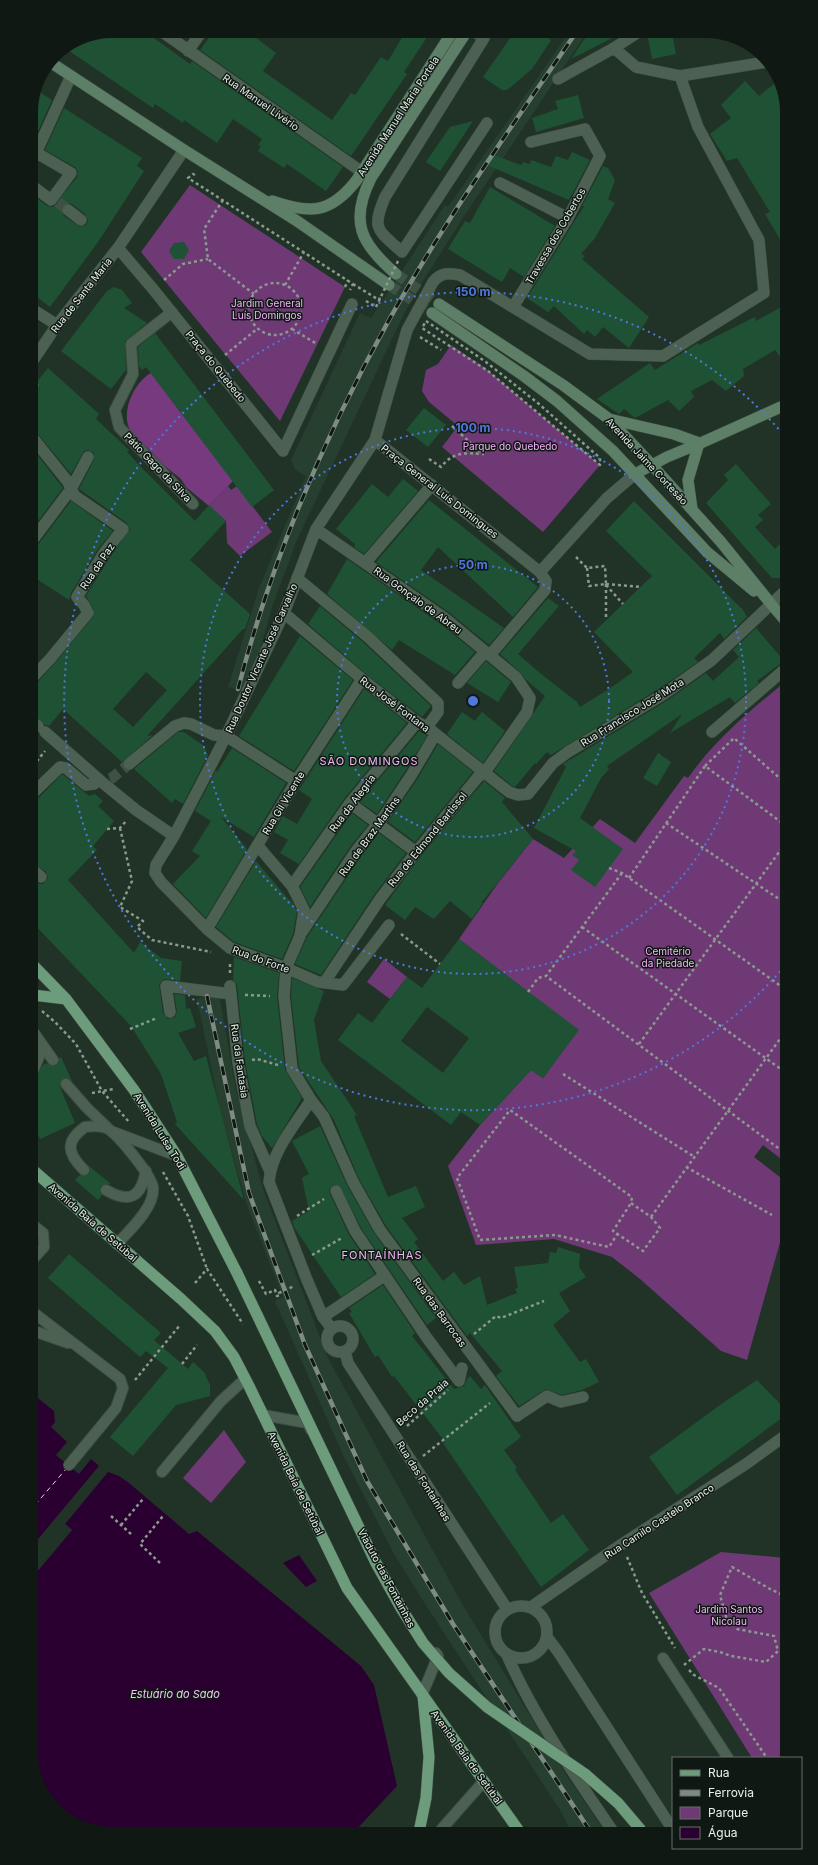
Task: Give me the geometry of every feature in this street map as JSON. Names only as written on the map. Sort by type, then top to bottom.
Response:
[{"type":"main road","name":"Avenida Manuel Maria Portela","points":[[257,195],[296,208],[312,209],[335,203],[345,195],[359,177],[448,38]]},
{"type":"main road","points":[[396,274],[379,260],[369,248],[359,220],[360,204],[371,178],[462,38]]},
{"type":"main road","points":[[55,65],[184,150],[257,195],[386,289]]},
{"type":"main road","name":"Avenida Jaime Cortesão","points":[[439,304],[563,385],[609,419],[692,508],[780,614]]},
{"type":"main road","name":"Avenida Jaime Cortesão","points":[[429,317],[524,376],[557,401],[613,451],[707,552],[771,604]]},
{"type":"main road","points":[[635,474],[651,464],[780,408]]},
{"type":"main road","points":[[609,419],[674,434],[699,443]]},
{"type":"main road","points":[[692,508],[688,480],[699,443]]},
{"type":"main road","name":"Avenida Luísa Todi","points":[[38,970],[66,999],[127,1080],[177,1156],[237,1273]]},
{"type":"main road","points":[[38,996],[66,999]]},
{"type":"main road","name":"Avenida Baía de Setúbal","points":[[38,1175],[185,1302],[215,1331],[234,1357],[347,1588],[517,1827]]},
{"type":"main road","name":"Viaduto das Fontainhas","points":[[237,1273],[376,1563],[401,1608],[423,1643],[449,1674],[487,1707],[585,1774],[618,1803],[638,1827]]},
{"type":"main road","points":[[420,1827],[426,1798],[429,1757],[422,1695]]},
{"type":"street","name":"Rua Manuel Livério","points":[[170,38],[359,177]]},
{"type":"street","points":[[188,51],[197,38]]},
{"type":"street","points":[[484,38],[385,197],[378,214],[377,226],[380,233],[402,252],[487,123]]},
{"type":"street","points":[[558,79],[629,38]]},
{"type":"street","points":[[614,48],[636,67],[680,76],[762,63]]},
{"type":"street","points":[[38,143],[71,76]]},
{"type":"street","name":"Praça General Luís Domingues","points":[[540,572],[375,440],[412,332],[433,282],[438,276],[444,274],[460,275],[590,354],[663,356],[764,293],[759,240],[698,126],[680,76]]},
{"type":"street","name":"Travessa dos Cobertos","points":[[513,307],[568,218],[600,156],[584,128],[531,142]]},
{"type":"street","points":[[118,248],[184,150]]},
{"type":"street","points":[[38,156],[71,173],[55,200],[51,200],[38,190]]},
{"type":"street","points":[[500,183],[568,218]]},
{"type":"street","points":[[68,210],[81,220]]},
{"type":"street","name":"Praça do Quebedo","points":[[118,248],[172,312],[283,451],[354,299]]},
{"type":"street","name":"Rua de Santa Maria","points":[[38,353],[57,325],[118,248]]},
{"type":"street","points":[[38,313],[57,325]]},
{"type":"street","name":"Rua Doutor Vicente José Carvalho","points":[[171,892],[161,882],[155,873],[156,865],[174,836],[226,736],[284,613],[316,529],[375,440]]},
{"type":"street","points":[[38,444],[68,482],[71,489]]},
{"type":"street","points":[[38,532],[71,489],[88,457]]},
{"type":"street","points":[[458,683],[487,654],[545,590],[546,581],[540,572],[607,498],[635,474]]},
{"type":"street","points":[[366,562],[432,485]]},
{"type":"street","name":"Rua da Paz","points":[[38,672],[88,613],[84,605],[77,597],[104,553],[123,529],[75,496],[71,489]]},
{"type":"street","name":"Rua Gonçalo de Abreu","points":[[316,529],[366,562],[446,619],[516,677],[530,698]]},
{"type":"street","name":"Rua de Braz Martins","points":[[297,578],[368,637],[438,703],[438,712],[412,774],[356,851],[300,936]]},
{"type":"street","points":[[771,604],[780,596]]},
{"type":"street","name":"Rua Francisco José Mota","points":[[509,792],[518,795],[528,794],[553,763],[568,752],[664,694],[712,660],[771,604]]},
{"type":"street","name":"Rua José Fontana","points":[[284,613],[362,680],[485,772],[509,792]]},
{"type":"street","points":[[712,732],[780,673]]},
{"type":"street","name":"Rua Gil Vicente","points":[[207,929],[296,781],[362,680]]},
{"type":"street","name":"Rua de Edmond Bartissol","points":[[324,983],[380,899],[416,852],[478,777],[485,772],[527,712],[530,698]]},
{"type":"street","name":"Rua da Alegria","points":[[292,886],[350,803],[417,722]]},
{"type":"street","points":[[129,764],[175,726],[184,723],[214,735],[226,736],[296,781]]},
{"type":"street","points":[[38,727],[136,810],[174,836]]},
{"type":"street","points":[[38,788],[60,767],[66,768],[86,785],[94,784]]},
{"type":"street","points":[[350,803],[416,852]]},
{"type":"street","points":[[258,846],[292,886],[304,910],[300,936],[286,968],[284,996],[292,1069]]},
{"type":"street","name":"Rua do Forte","points":[[171,892],[207,929],[227,946],[324,983],[343,985],[388,925]]},
{"type":"street","points":[[170,1012],[166,986],[231,990]]},
{"type":"street","name":"Rua da Fantasia","points":[[231,990],[238,1062],[250,1126],[269,1169]]},
{"type":"street","name":"Rua das Barrocas","points":[[292,1069],[311,1100],[324,1117],[353,1182],[380,1230],[517,1416],[547,1396],[561,1402],[583,1397]]},
{"type":"street","points":[[311,1100],[277,1153],[269,1169],[268,1182],[299,1262],[323,1317],[332,1329]]},
{"type":"street","points":[[336,1191],[355,1231],[384,1276],[459,1381]]},
{"type":"street","points":[[323,1317],[384,1276]]},
{"type":"street","points":[[336,1326],[345,1326],[352,1332],[354,1341],[345,1351],[337,1351],[328,1344],[328,1336],[332,1329],[336,1326]]},
{"type":"street","name":"Rua das Fontaínhas","points":[[345,1351],[348,1363],[396,1435],[413,1464],[507,1609]]},
{"type":"street","points":[[459,1381],[462,1368]]},
{"type":"street","name":"Rua Camilo Castelo Branco","points":[[531,1607],[622,1544],[746,1464],[780,1439]]},
{"type":"street","points":[[507,1655],[515,1658],[531,1657],[539,1652],[547,1638],[548,1628],[544,1620],[539,1612],[531,1607],[523,1605],[507,1609],[500,1615],[494,1632],[498,1645],[507,1655],[519,1683],[535,1710],[610,1827]]},
{"type":"street","points":[[547,1638],[559,1653],[671,1827]]},
{"type":"lane","name":"Pátio Gago da Silva","points":[[172,312],[131,344],[133,374],[115,410],[119,428],[193,504]]},
{"type":"lane","points":[[38,1041],[53,1060]]},
{"type":"lane","points":[[64,1088],[76,1095],[111,1131],[146,1171],[154,1187],[150,1201],[142,1217],[117,1244]]},
{"type":"lane","points":[[84,1170],[74,1160],[70,1152],[73,1138],[84,1127],[101,1127],[177,1156]]},
{"type":"lane","points":[[106,1190],[124,1198],[134,1196],[142,1186],[146,1171]]},
{"type":"lane","points":[[38,1230],[43,1234],[44,1247],[38,1254]]},
{"type":"lane","points":[[38,1316],[120,1379],[123,1388],[116,1408],[69,1465]]},
{"type":"lane","points":[[38,1332],[80,1347]]},
{"type":"lane","points":[[162,1472],[221,1401],[245,1379]]},
{"type":"lane","points":[[263,1415],[308,1423],[368,1549],[409,1617],[438,1656],[422,1695]]},
{"type":"lane","points":[[663,1658],[727,1757]]},
{"type":"lane","points":[[443,1827],[484,1781]]},
{"type":"path","points":[[188,178],[379,300],[386,289]]},
{"type":"path","points":[[223,200],[204,229],[208,259],[254,294]]},
{"type":"path","points":[[285,285],[304,252]]},
{"type":"path","points":[[164,280],[183,264],[208,259]]},
{"type":"path","points":[[376,307],[398,261]]},
{"type":"path","points":[[345,287],[348,280]]},
{"type":"path","points":[[268,284],[285,285],[298,297],[300,314],[298,322],[292,329],[279,335],[271,335],[257,329],[249,316],[250,300],[260,288],[268,284]]},
{"type":"path","points":[[353,284],[349,291],[354,299]]},
{"type":"path","points":[[429,317],[422,328],[488,371],[600,465]]},
{"type":"path","points":[[225,355],[257,329]]},
{"type":"path","points":[[292,329],[317,345]]},
{"type":"path","points":[[412,332],[441,350]]},
{"type":"path","points":[[430,460],[441,467],[447,460],[461,453],[484,454],[452,426]]},
{"type":"path","points":[[576,557],[588,568],[589,586],[606,584],[641,587]]},
{"type":"path","points":[[588,568],[605,566],[606,620]]},
{"type":"path","points":[[606,584],[623,604]]},
{"type":"path","points":[[629,878],[705,766],[734,738],[780,778]]},
{"type":"path","points":[[38,760],[54,740]]},
{"type":"path","points":[[705,766],[780,821]]},
{"type":"path","points":[[107,829],[120,828],[136,810]]},
{"type":"path","points":[[666,823],[780,900]]},
{"type":"path","points":[[120,828],[132,881],[120,907],[142,921],[137,927],[152,940],[219,953],[227,946]]},
{"type":"path","points":[[639,1044],[780,851]]},
{"type":"path","points":[[609,868],[622,873],[780,985]]},
{"type":"path","points":[[528,992],[538,978],[546,976],[622,873]]},
{"type":"path","points":[[582,927],[780,1068]]},
{"type":"path","points":[[402,935],[440,964]]},
{"type":"path","points":[[227,946],[231,990],[284,996]]},
{"type":"path","points":[[546,976],[780,1149]]},
{"type":"path","points":[[40,1010],[55,1022],[76,1044],[102,1091],[131,1124]]},
{"type":"path","points":[[130,1029],[170,1012]]},
{"type":"path","points":[[651,1216],[780,1039]]},
{"type":"path","points":[[238,1062],[257,1059],[292,1069]]},
{"type":"path","points":[[563,1074],[694,1156]]},
{"type":"path","points":[[76,1095],[117,1088]]},
{"type":"path","points":[[618,1233],[609,1247],[555,1235],[480,1240],[457,1178],[510,1110],[632,1197],[631,1203],[613,1231],[618,1233],[643,1251],[660,1228],[651,1216],[631,1203]]},
{"type":"path","points":[[160,1167],[188,1216],[207,1270],[244,1324]]},
{"type":"path","points":[[686,1168],[772,1216]]},
{"type":"path","points":[[285,1224],[336,1191]]},
{"type":"path","points":[[299,1262],[355,1231]]},
{"type":"path","points":[[195,1283],[207,1270]]},
{"type":"path","points":[[258,1280],[266,1294],[274,1290],[277,1296],[280,1295],[279,1293],[296,1286],[297,1289],[300,1288],[298,1284],[307,1280]]},
{"type":"path","points":[[463,1344],[496,1316],[502,1318],[544,1301]]},
{"type":"path","points":[[123,1388],[133,1382],[180,1325]]},
{"type":"path","points":[[182,1364],[197,1346]]},
{"type":"path","name":"Beco da Praia","points":[[396,1435],[459,1381]]},
{"type":"path","points":[[413,1464],[501,1394]]},
{"type":"path","points":[[121,1525],[143,1499]]},
{"type":"path","points":[[111,1516],[131,1534]]},
{"type":"path","points":[[160,1563],[140,1544],[163,1516]]},
{"type":"path","points":[[622,1544],[642,1593],[677,1653]]},
{"type":"path","points":[[685,1666],[704,1649],[731,1656],[766,1662],[778,1651],[774,1636],[737,1629],[726,1617],[720,1595],[732,1567],[780,1594]]},
{"type":"path","points":[[681,1659],[685,1666],[694,1675],[719,1688],[766,1757]]},
{"type":"shaded area","points":[[565,38],[583,38],[463,218],[418,289],[403,316],[297,540],[273,604],[248,692],[228,687],[259,588],[306,476],[295,470],[291,460],[360,313],[371,318],[445,205],[448,207]]},
{"type":"shaded area","points":[[151,373],[233,481],[209,506],[186,487],[181,479],[161,463],[147,447],[142,446],[129,428],[127,411],[129,403],[140,382]]},
{"type":"shaded area","points":[[219,994],[236,1090],[263,1189],[328,1358],[461,1602],[565,1773],[602,1827],[569,1827],[560,1810],[394,1554],[343,1455],[275,1301],[283,1297],[247,1205],[221,1115],[197,999]]},
{"type":"green space","name":"Jardim General Luís Domingos","points":[[190,185],[345,287],[280,421],[141,252]]},
{"type":"green space","name":"Parque do Quebedo","points":[[451,345],[485,368],[600,465],[543,532],[442,447],[458,426],[429,402],[422,391],[426,370],[438,364]]},
{"type":"green space","points":[[228,486],[231,490],[237,486],[272,532],[240,556],[227,543],[226,521],[209,506]]},
{"type":"green space","name":"Cemitério da Piedade","points":[[780,686],[780,1158],[763,1145],[754,1157],[780,1177],[780,1242],[747,1360],[721,1351],[640,1279],[612,1257],[554,1239],[476,1245],[448,1166],[480,1125],[531,1070],[543,1078],[578,1030],[459,939],[498,883],[533,839],[564,858],[600,819],[635,843],[684,776],[688,778],[709,751],[758,704]]},
{"type":"green space","points":[[384,959],[407,977],[390,999],[367,982]]},
{"type":"green space","points":[[224,1430],[246,1462],[211,1503],[183,1478]]},
{"type":"green space","name":"Jardim Santos Nicolau","points":[[721,1552],[780,1557],[780,1757],[751,1757],[649,1593]]},
{"type":"water","points":[[38,1398],[54,1411],[55,1422],[51,1427],[67,1442],[56,1455],[79,1474],[91,1459],[99,1466],[38,1539]]},
{"type":"water","name":"Estuário do Sado","points":[[108,1472],[119,1476],[129,1483],[189,1534],[197,1531],[361,1666],[374,1685],[397,1786],[359,1827],[107,1827],[88,1823],[67,1812],[53,1798],[46,1786],[39,1767],[38,1758],[38,1570],[72,1530],[65,1524]]},
{"type":"water","points":[[299,1555],[317,1581],[306,1587],[283,1563]]},
{"type":"pier","points":[[101,1464],[101,1467],[38,1541],[38,1539]]},
{"type":"pier","points":[[107,1470],[109,1470],[65,1524],[72,1530],[38,1570],[38,1567],[69,1530],[63,1525],[63,1523]]},
{"type":"building","points":[[154,38],[190,64],[192,61],[343,167],[326,191],[287,164],[284,168],[258,151],[261,146],[258,145],[262,139],[233,119],[217,143],[184,120],[183,123],[155,104],[153,108],[70,52],[79,46],[98,39]]},
{"type":"building","points":[[209,38],[256,38],[276,53],[263,71],[332,120],[351,93],[355,95],[381,57],[388,61],[402,38],[426,38],[404,72],[407,74],[351,156],[200,50]]},
{"type":"building","points":[[510,38],[548,38],[551,40],[532,69],[507,90],[502,90],[483,77]]},
{"type":"building","points":[[585,38],[612,38],[571,59]]},
{"type":"building","points":[[648,38],[673,38],[676,54],[652,59]]},
{"type":"building","points":[[745,81],[759,96],[774,84],[779,98],[780,239],[765,214],[770,212],[737,158],[727,161],[710,134],[731,118],[721,105]]},
{"type":"building","points":[[41,93],[52,100],[38,132],[38,107]]},
{"type":"building","points":[[578,95],[584,118],[536,132],[532,118],[558,109],[555,101]]},
{"type":"building","points":[[64,108],[142,158],[137,166],[144,171],[98,242],[50,307],[38,298],[38,199],[47,206],[53,207],[77,177],[78,172],[75,167],[45,150]],"holes":[[[66,203],[72,204],[85,214],[88,221],[86,225],[80,227],[64,216],[61,209]]]},
{"type":"building","points":[[473,121],[440,171],[426,162],[450,127]]},
{"type":"building","points":[[572,152],[590,160],[569,200],[487,165],[491,154],[521,165],[523,162],[530,164],[531,160],[551,167],[556,156],[568,160]]},
{"type":"building","points":[[603,166],[608,168],[615,180],[608,199],[615,203],[595,238],[581,254],[585,256],[582,259],[649,317],[629,348],[603,327],[595,337],[587,330],[584,334],[554,306],[548,312],[527,298],[584,206],[582,206]]},
{"type":"building","points":[[490,187],[555,226],[524,277],[510,268],[502,282],[448,249],[465,221],[470,223]]},
{"type":"building","points":[[184,242],[189,250],[184,259],[174,259],[169,251],[174,243]]},
{"type":"building","points":[[114,287],[122,290],[132,303],[124,308],[147,323],[125,341],[126,370],[111,389],[61,351],[107,291]]},
{"type":"building","points":[[780,308],[780,356],[775,350],[743,369],[744,376],[726,391],[712,380],[691,391],[694,397],[679,411],[668,400],[635,418],[624,409],[619,414],[597,399],[650,363],[655,370],[698,343],[699,345],[755,317],[756,321]]},
{"type":"building","points":[[155,333],[274,490],[252,507],[146,367],[142,370],[139,366],[138,347]]},
{"type":"building","points":[[48,368],[99,414],[96,419],[129,450],[127,452],[140,466],[195,521],[209,505],[226,521],[190,560],[250,614],[245,629],[243,629],[147,736],[153,735],[122,762],[63,709],[49,726],[45,725],[38,718],[38,682],[93,617],[94,610],[86,596],[110,557],[130,529],[127,523],[79,489],[94,460],[94,453],[88,450],[84,451],[71,474],[38,434],[38,380]],"holes":[[[146,672],[167,690],[133,727],[113,709]]]},
{"type":"building","points":[[424,408],[446,425],[428,447],[406,430]]},
{"type":"building","points":[[38,456],[63,488],[38,521]]},
{"type":"building","points":[[736,464],[771,504],[758,515],[763,520],[755,527],[775,549],[780,544],[780,578],[772,578],[706,503],[728,480],[724,475]]},
{"type":"building","points":[[403,479],[418,491],[364,554],[354,547],[355,544],[336,529],[372,484],[388,497]]},
{"type":"building","points":[[429,500],[538,587],[513,617],[438,547],[421,570],[504,628],[489,645],[450,613],[376,562]]},
{"type":"building","points":[[71,501],[113,531],[98,549],[71,593],[69,600],[38,580],[38,545]]},
{"type":"building","points":[[634,501],[743,610],[747,617],[724,639],[720,633],[694,658],[698,662],[660,688],[551,755],[547,752],[536,764],[535,763],[515,787],[512,786],[494,771],[545,696],[525,679],[520,672],[500,654],[548,598],[559,606],[518,654],[577,702],[580,707],[633,672],[594,632],[652,576],[606,531]]},
{"type":"building","points":[[347,559],[442,625],[475,652],[455,675],[399,640],[392,650],[327,594]]},
{"type":"building","points":[[320,606],[363,642],[431,706],[422,717],[366,674],[308,624]]},
{"type":"building","points":[[756,628],[780,656],[780,664],[757,681],[759,683],[735,703],[730,697],[670,733],[682,714],[607,766],[609,769],[601,778],[580,818],[623,849],[595,887],[571,870],[579,860],[572,855],[576,851],[534,828],[566,767],[563,764],[668,700],[706,673],[713,681],[739,657],[733,650]]},
{"type":"building","points":[[300,636],[353,680],[294,771],[239,736]]},
{"type":"building","points":[[486,661],[511,682],[498,702],[467,683]]},
{"type":"building","points":[[364,689],[407,723],[344,799],[299,864],[280,853],[288,840],[274,832],[283,816],[297,824],[312,799],[299,790]]},
{"type":"building","points":[[462,712],[475,721],[482,712],[505,731],[483,763],[447,734]]},
{"type":"building","points":[[419,731],[427,736],[377,814],[360,802]]},
{"type":"building","points":[[178,732],[184,732],[204,746],[208,755],[183,804],[175,799],[172,803],[134,769]]},
{"type":"building","points":[[438,744],[473,772],[415,842],[388,822],[418,778]]},
{"type":"building","points":[[232,748],[286,783],[254,837],[221,817],[247,849],[206,918],[173,884],[200,856],[192,851],[211,821],[195,811],[216,770],[217,772]]},
{"type":"building","points":[[658,753],[671,762],[657,786],[643,778]]},
{"type":"building","points":[[62,774],[89,796],[95,794],[103,801],[98,806],[114,821],[93,846],[97,850],[68,880],[134,953],[140,942],[161,958],[182,961],[180,981],[164,979],[159,984],[163,1013],[168,1019],[175,1017],[177,1011],[174,994],[185,995],[186,1009],[190,1008],[196,1027],[178,1033],[194,1061],[206,1056],[244,1200],[175,1124],[177,1122],[161,1074],[131,1026],[38,928],[38,883],[43,884],[48,878],[46,872],[38,866],[38,799]]},
{"type":"building","points":[[484,781],[505,798],[502,802],[533,839],[482,902],[483,903],[472,919],[450,901],[434,919],[415,907],[405,920],[385,905],[421,856]]},
{"type":"building","points":[[352,813],[368,825],[350,847],[310,907],[300,887]]},
{"type":"building","points":[[379,833],[406,853],[374,895],[321,975],[295,964],[307,937],[362,855]]},
{"type":"building","points":[[256,861],[289,900],[290,899],[297,911],[293,934],[282,959],[234,942],[216,927]]},
{"type":"building","points":[[459,939],[579,1030],[543,1078],[531,1070],[480,1125],[461,1112],[451,1125],[338,1040],[358,1013],[372,1023],[407,977],[422,988]],"holes":[[[427,1007],[469,1038],[443,1073],[401,1041]]]},
{"type":"building","points":[[234,957],[279,973],[277,997],[285,1070],[302,1098],[272,1148],[262,1136],[257,1124],[245,1061],[237,985],[233,980]]},
{"type":"building","points":[[292,978],[324,991],[314,1020],[321,1061],[357,1115],[354,1116],[388,1197],[416,1186],[425,1207],[402,1218],[418,1239],[414,1242],[443,1281],[454,1272],[464,1285],[480,1276],[487,1305],[517,1293],[515,1289],[518,1288],[514,1267],[548,1263],[550,1252],[556,1253],[558,1247],[580,1254],[579,1267],[586,1277],[559,1293],[570,1311],[553,1325],[580,1362],[586,1359],[599,1382],[582,1390],[562,1395],[546,1389],[519,1406],[496,1376],[502,1371],[470,1333],[467,1336],[386,1226],[359,1179],[334,1120],[299,1067],[291,996]]},
{"type":"building","points":[[61,1057],[72,1081],[68,1078],[64,1078],[60,1082],[60,1087],[75,1123],[40,1139],[38,1134],[38,1074],[43,1065],[47,1063],[51,1066],[56,1066],[59,1062],[59,1058]]},
{"type":"building","points":[[320,1126],[347,1185],[374,1233],[436,1318],[427,1325],[361,1228],[340,1186],[333,1185],[329,1190],[330,1194],[349,1235],[375,1274],[341,1297],[294,1227],[292,1221],[309,1211],[302,1178],[309,1174],[292,1141]]},
{"type":"building","points":[[89,1166],[111,1184],[105,1184],[100,1187],[102,1195],[98,1200],[75,1180],[80,1175],[85,1176],[89,1174]]},
{"type":"building","points":[[69,1254],[161,1333],[154,1340],[188,1369],[193,1362],[204,1372],[210,1385],[210,1396],[176,1405],[133,1456],[110,1437],[168,1368],[146,1351],[140,1357],[48,1278]]},
{"type":"building","points":[[383,1285],[415,1333],[412,1336],[454,1389],[464,1386],[470,1376],[481,1389],[485,1385],[521,1437],[504,1450],[517,1468],[515,1470],[551,1523],[563,1514],[589,1550],[541,1587],[443,1443],[445,1442],[394,1376],[392,1377],[378,1355],[375,1357],[349,1313],[352,1312],[349,1308]]},
{"type":"building","points":[[757,1380],[780,1404],[780,1419],[677,1495],[649,1457]]},
{"type":"ferry route","points":[[38,1502],[66,1469]]},
{"type":"tunnel","points":[[58,202],[68,210]]},
{"type":"tunnel","points":[[396,274],[439,304]]},
{"type":"tunnel","points":[[389,285],[432,313]]},
{"type":"tunnel","points":[[94,784],[112,778],[129,764]]},
{"type":"railway","points":[[238,689],[251,641],[283,547],[322,454],[365,364],[410,283],[433,246],[572,38]]},
{"type":"railway","points":[[207,996],[249,1193],[305,1345],[367,1481],[453,1624],[587,1827]]},
{"type":"district","name":"SÃO DOMINGOS","points":[[369,761]]},
{"type":"district","name":"FONTAÍNHAS","points":[[382,1255]]}]
